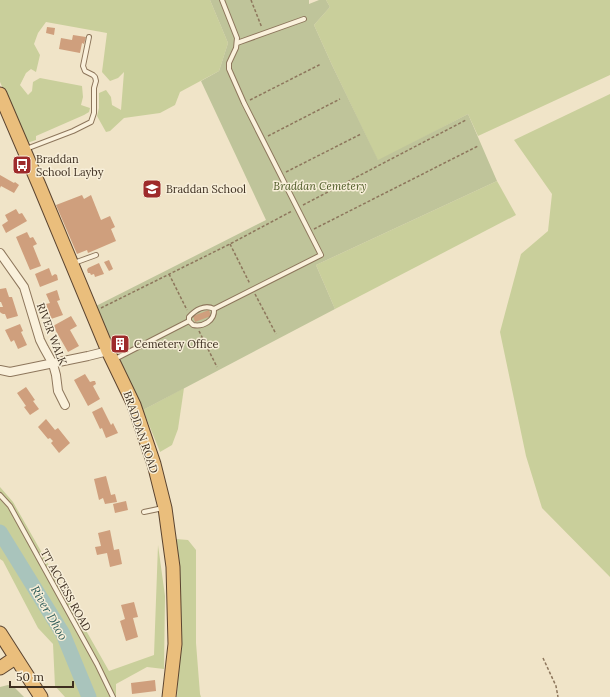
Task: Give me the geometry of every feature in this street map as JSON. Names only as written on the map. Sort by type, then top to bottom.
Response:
[{"type":"highway","name":"BRADDAN ROAD","points":[[0,94],[110,355],[134,405],[154,464],[165,508],[173,567],[175,644],[169,697]]},
{"type":"highway","points":[[0,633],[40,697]]},
{"type":"highway","points":[[0,668],[15,658]]},
{"type":"street","name":"RIVER WALK","points":[[0,253],[24,287],[40,340],[53,364],[58,391],[65,405]]},
{"type":"street","points":[[0,370],[10,372],[88,356],[110,355]]},
{"type":"lane","points":[[189,321],[189,317],[194,312],[205,307],[214,309],[321,255],[229,69],[229,63],[238,43],[238,38],[222,0]]},
{"type":"lane","points":[[238,43],[304,19]]},
{"type":"lane","points":[[24,150],[73,131],[91,122],[94,113],[94,88],[96,81],[95,77],[85,71],[83,66],[89,36]]},
{"type":"lane","points":[[72,263],[96,255]]},
{"type":"lane","points":[[189,321],[196,326],[212,320],[214,309]]},
{"type":"lane","points":[[110,355],[189,321]]},
{"type":"lane","name":"TT ACCESS ROAD","points":[[0,495],[10,506],[97,664],[113,697]]},
{"type":"lane","points":[[144,512],[165,508]]},
{"type":"path","points":[[251,0],[265,33]]},
{"type":"path","points":[[244,102],[321,64]]},
{"type":"path","points":[[262,138],[340,99]]},
{"type":"path","points":[[92,312],[230,244],[466,120]]},
{"type":"path","points":[[281,175],[361,134]]},
{"type":"path","points":[[309,231],[478,146]]},
{"type":"path","points":[[230,244],[276,334]]},
{"type":"path","points":[[169,274],[190,316]]},
{"type":"path","points":[[196,326],[217,367]]},
{"type":"path","points":[[543,658],[556,686],[558,697]]},
{"type":"green space","points":[[0,0],[210,0],[228,43],[219,71],[180,92],[175,105],[160,113],[124,118],[110,131],[106,132],[97,116],[99,108],[99,93],[106,90],[111,97],[112,105],[121,110],[124,72],[118,78],[110,81],[102,72],[107,33],[46,22],[38,33],[34,44],[40,55],[36,72],[31,69],[26,73],[20,85],[28,95],[32,91],[33,82],[40,78],[82,86],[83,97],[81,105],[90,108],[89,112],[84,115],[36,136],[36,140],[27,143],[0,82]]},
{"type":"green space","name":"Braddan Cemetery","points":[[210,0],[309,0],[309,4],[319,0],[326,0],[330,7],[314,25],[378,160],[468,114],[497,181],[316,265],[335,309],[143,410],[96,306],[266,220],[201,81],[219,71],[228,43]]},
{"type":"green space","points":[[326,0],[610,0],[610,75],[478,136],[468,114],[378,161],[314,25],[330,7]]},
{"type":"green space","points":[[610,94],[610,577],[542,508],[526,456],[500,332],[521,254],[548,231],[552,194],[514,140]]},
{"type":"green space","points":[[497,181],[516,215],[335,309],[316,265]]},
{"type":"green space","points":[[184,388],[178,429],[172,445],[160,452],[143,410]]},
{"type":"green space","points":[[0,487],[13,502],[109,671],[154,655],[158,545],[165,596],[164,669],[147,667],[116,684],[116,697],[65,697],[55,686],[53,644],[38,628],[3,561],[0,559]]},
{"type":"green space","points":[[176,539],[188,540],[196,550],[196,643],[201,697],[177,697],[180,637]]},
{"type":"green space","points":[[8,685],[15,688],[24,697],[0,697],[0,687]]},
{"type":"building","points":[[47,27],[55,28],[54,35],[46,33]]},
{"type":"building","points":[[73,35],[86,37],[84,44],[82,43],[80,53],[59,49],[61,38],[72,40]]},
{"type":"building","points":[[0,175],[19,185],[14,193],[1,186],[0,188]]},
{"type":"building","points":[[82,195],[84,199],[91,195],[101,220],[110,216],[115,227],[111,229],[116,241],[88,253],[87,250],[77,254],[56,205]]},
{"type":"building","points":[[16,209],[19,214],[22,213],[27,221],[6,233],[2,225],[8,221],[5,215]]},
{"type":"building","points":[[27,232],[30,238],[33,237],[37,244],[33,246],[41,266],[30,270],[16,237]]},
{"type":"building","points":[[109,260],[113,269],[109,271],[104,262]]},
{"type":"building","points":[[99,263],[104,274],[95,277],[94,274],[91,275],[88,273],[88,268]]},
{"type":"building","points":[[49,268],[52,276],[55,274],[57,275],[58,280],[40,287],[35,274]]},
{"type":"building","points":[[6,288],[9,297],[12,297],[18,316],[7,319],[5,314],[0,312],[0,307],[3,307],[0,302],[0,289]]},
{"type":"building","points":[[57,290],[60,300],[57,301],[63,315],[51,319],[46,304],[50,303],[46,294]]},
{"type":"building","points":[[209,310],[211,316],[195,322],[193,316]]},
{"type":"building","points":[[71,316],[77,326],[70,330],[79,346],[68,352],[53,326]]},
{"type":"building","points":[[20,324],[23,331],[21,332],[27,345],[18,349],[14,340],[11,342],[5,330]]},
{"type":"building","name":"Cemetery Office","points":[[121,339],[125,346],[120,350],[116,342]]},
{"type":"building","points":[[85,374],[90,382],[95,381],[96,384],[93,386],[100,399],[88,406],[74,380]]},
{"type":"building","points":[[26,387],[39,409],[30,415],[17,393]]},
{"type":"building","points":[[102,407],[111,425],[113,423],[118,433],[106,438],[102,428],[100,429],[92,412]]},
{"type":"building","points":[[46,419],[55,430],[58,428],[70,443],[59,453],[51,443],[53,441],[50,438],[48,439],[38,427]]},
{"type":"building","points":[[106,476],[111,495],[115,494],[117,502],[105,504],[103,498],[99,500],[94,479]]},
{"type":"building","points":[[126,501],[128,510],[115,513],[113,504]]},
{"type":"building","points":[[110,530],[114,550],[119,549],[122,564],[110,567],[107,553],[97,555],[95,547],[101,546],[98,533]]},
{"type":"building","points":[[134,602],[138,617],[133,618],[138,637],[126,641],[120,621],[125,619],[121,605]]},
{"type":"building","points":[[155,680],[156,691],[132,694],[131,683]]},
{"type":"waterway","name":"River Dhoo","points":[[0,532],[63,634],[89,697]]},
{"type":"place","name":"Braddan School Layby","points":[[22,165]]},
{"type":"place","name":"Braddan School","points":[[152,189]]},
{"type":"place","name":"Cemetery Office","points":[[120,344]]}]
